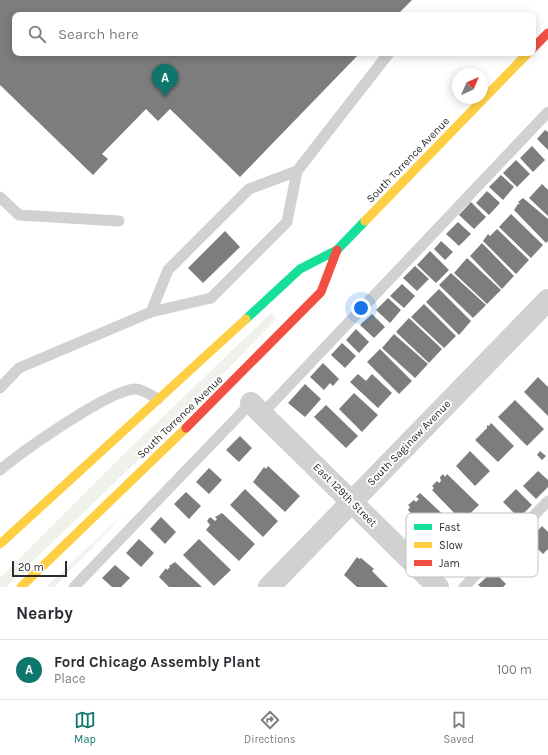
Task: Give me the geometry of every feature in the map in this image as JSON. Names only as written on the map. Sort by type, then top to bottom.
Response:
[{"type":"main road","points":[[536,45],[548,33]]},
{"type":"main road","name":"South Torrence Avenue","points":[[0,544],[300,269],[337,250],[525,56]]},
{"type":"main road","name":"South Torrence Avenue","points":[[21,587],[52,560],[224,391],[321,292],[337,250]]},
{"type":"street","name":"South Saginaw Avenue","points":[[269,587],[548,300]]},
{"type":"street","name":"East 129th Street","points":[[257,408],[406,555]]},
{"type":"street","name":"East 129th Street","points":[[428,577],[438,587]]},
{"type":"lane","points":[[0,388],[19,368],[151,312],[211,298],[287,222],[297,171],[387,56]]},
{"type":"lane","points":[[74,587],[257,408],[548,112]]},
{"type":"lane","points":[[151,312],[168,270],[249,189],[297,171]]},
{"type":"lane","points":[[0,197],[19,215],[120,221]]},
{"type":"lane","points":[[0,470],[74,418],[120,392],[137,389],[158,399]]},
{"type":"lane","points":[[536,513],[548,501]]},
{"type":"lane","points":[[464,587],[474,577]]},
{"type":"shaded area","points":[[271,313],[276,319],[164,435],[6,587],[0,587],[0,578],[122,456]]},
{"type":"shaded area","points":[[131,507],[54,587],[46,587]]},
{"type":"building","points":[[0,0],[412,0],[400,12],[12,12],[12,56],[357,56],[240,177],[170,109],[158,121],[146,109],[102,154],[108,159],[93,175],[0,85]]},
{"type":"building","points":[[545,130],[548,132],[548,150],[537,139]]},
{"type":"building","points":[[532,146],[545,160],[533,172],[520,158]]},
{"type":"building","points":[[516,160],[530,174],[517,187],[503,173]]},
{"type":"building","points":[[501,175],[514,187],[503,200],[489,187]]},
{"type":"building","points":[[542,184],[548,190],[548,216],[529,198]]},
{"type":"building","points":[[487,191],[500,203],[489,215],[476,203]]},
{"type":"building","points":[[523,198],[548,219],[548,241],[546,243],[514,210],[518,204],[520,204],[518,202]]},
{"type":"building","points":[[471,202],[486,217],[474,229],[459,215]]},
{"type":"building","points":[[511,214],[543,245],[531,258],[499,227]]},
{"type":"building","points":[[458,222],[471,234],[459,246],[446,234]]},
{"type":"building","points":[[497,229],[529,260],[516,274],[483,241],[488,234],[490,236]]},
{"type":"building","points":[[225,231],[240,247],[203,283],[188,268]]},
{"type":"building","points":[[441,241],[453,252],[445,260],[434,249]]},
{"type":"building","points":[[482,243],[514,276],[502,289],[470,256]]},
{"type":"building","points":[[430,251],[449,270],[436,283],[417,265]]},
{"type":"building","points":[[467,258],[501,290],[487,304],[454,273]]},
{"type":"building","points":[[415,266],[429,279],[417,291],[403,278]]},
{"type":"building","points":[[451,273],[486,305],[473,318],[439,285]]},
{"type":"building","points":[[402,284],[415,296],[404,308],[390,296]]},
{"type":"building","points":[[439,289],[471,321],[459,335],[426,302]]},
{"type":"building","points":[[388,298],[401,310],[390,323],[376,310]]},
{"type":"building","points":[[424,304],[456,336],[444,348],[411,317]]},
{"type":"building","points":[[372,314],[385,327],[374,338],[360,325]]},
{"type":"building","points":[[409,318],[442,349],[429,363],[396,332]]},
{"type":"building","points":[[356,329],[369,342],[359,353],[346,340]]},
{"type":"building","points":[[394,334],[428,364],[415,378],[382,348]]},
{"type":"building","points":[[342,343],[356,356],[345,368],[331,355]]},
{"type":"building","points":[[380,349],[412,381],[399,394],[367,362]]},
{"type":"building","points":[[323,363],[339,379],[333,386],[330,383],[324,390],[310,377]]},
{"type":"building","points":[[358,374],[366,381],[372,374],[392,393],[378,408],[350,382]]},
{"type":"building","points":[[538,377],[548,387],[548,416],[524,392]]},
{"type":"building","points":[[305,384],[321,399],[305,417],[288,403]]},
{"type":"building","points":[[354,393],[378,415],[362,432],[339,409]]},
{"type":"building","points":[[515,400],[544,429],[527,446],[498,417]]},
{"type":"building","points":[[326,405],[358,436],[346,448],[314,417]]},
{"type":"building","points":[[491,423],[514,446],[498,462],[475,440],[487,428],[487,425],[489,426]]},
{"type":"building","points":[[240,436],[252,448],[239,462],[226,450]]},
{"type":"building","points":[[470,451],[490,471],[475,486],[456,466]]},
{"type":"building","points":[[540,451],[546,456],[542,460],[537,455]]},
{"type":"building","points":[[268,466],[300,496],[285,512],[253,482],[264,467],[266,469]]},
{"type":"building","points":[[209,468],[222,480],[209,494],[196,482]]},
{"type":"building","points":[[538,471],[548,480],[548,487],[536,499],[523,486]]},
{"type":"building","points":[[443,474],[445,477],[447,474],[479,505],[470,513],[454,513],[432,490],[434,488],[432,486],[437,481],[439,483],[441,481],[440,477]]},
{"type":"building","points":[[245,489],[278,521],[263,537],[230,505]]},
{"type":"building","points":[[516,489],[532,505],[524,513],[514,513],[503,502]]},
{"type":"building","points":[[186,492],[201,506],[189,519],[174,504]]},
{"type":"building","points":[[420,493],[441,513],[411,513],[408,510],[410,507],[408,505],[414,500],[416,502],[419,499],[416,497]]},
{"type":"building","points":[[222,513],[255,544],[239,561],[206,530],[210,525],[207,521],[210,517],[215,521],[217,519],[215,517]]},
{"type":"building","points":[[161,517],[176,532],[165,544],[150,529]]},
{"type":"building","points":[[542,526],[548,532],[548,549],[543,554],[538,549],[538,530]]},
{"type":"building","points":[[139,539],[154,553],[141,567],[126,553]]},
{"type":"building","points":[[199,539],[231,570],[214,586],[183,555]]},
{"type":"building","points":[[357,557],[359,559],[361,558],[374,569],[372,571],[388,587],[357,587],[344,575]]},
{"type":"building","points":[[175,562],[202,587],[169,587],[159,577],[166,568],[167,570],[170,567],[169,566]]},
{"type":"building","points":[[115,565],[130,578],[121,587],[112,587],[102,578]]},
{"type":"building","points":[[487,577],[499,577],[506,584],[503,587],[481,587],[478,585]]},
{"type":"traffic: fast","points":[[246,319],[300,269],[337,250],[365,221]]},
{"type":"traffic: slow","points":[[365,221],[525,56]]},
{"type":"traffic: slow","points":[[0,544],[246,319]]},
{"type":"traffic: slow","points":[[21,587],[186,428]]},
{"type":"traffic: jam","points":[[536,45],[548,33]]},
{"type":"traffic: jam","points":[[186,428],[321,292],[337,250]]},
{"type":"place","name":"Ford Chicago Assembly Plant","points":[[165,97]]}]
